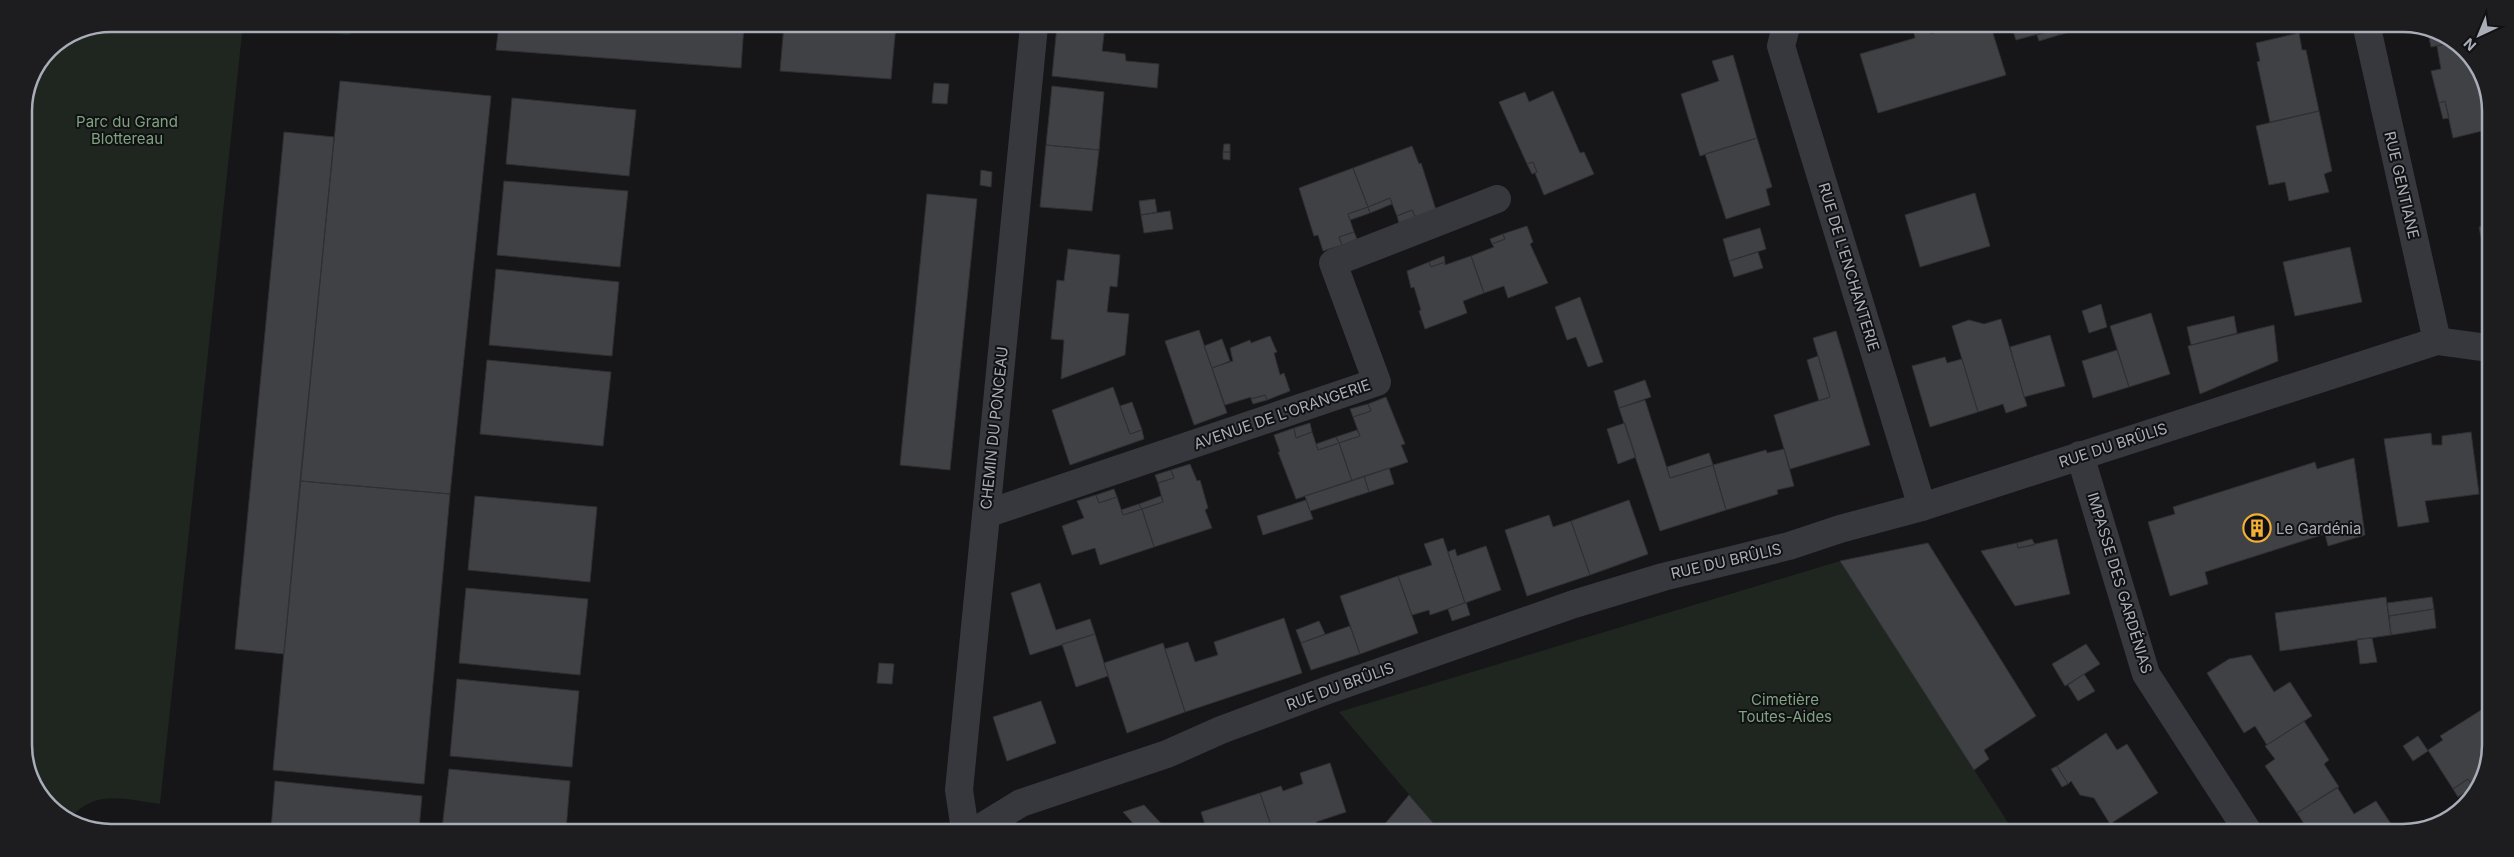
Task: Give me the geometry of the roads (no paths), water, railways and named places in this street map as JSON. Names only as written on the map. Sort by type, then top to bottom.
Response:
[{"type":"street","name":"CHEMIN DU PONCEAU","points":[[964,824],[959,790],[1033,33]]},
{"type":"street","name":"RUE DE L'ENCHANTERIE","points":[[1784,33],[1781,46],[1922,507]]},
{"type":"street","name":"RUE GENTIANE","points":[[2368,33],[2437,341]]},
{"type":"street","name":"AVENUE DE L'ORANGERIE","points":[[986,514],[1377,382],[1333,263],[1497,199]]},
{"type":"street","name":"RUE DU BRÛLIS","points":[[987,824],[1021,803],[1168,754],[1220,730],[1328,690],[1574,604],[1663,576],[1789,546],[1922,507],[2437,341],[2481,347]]},
{"type":"street","name":"IMPASSE DES GARDÉNIAS","points":[[2080,455],[2146,674],[2243,824]]},
{"type":"place","name":"Le Gardénia","points":[[2257,528]]},
{"type":"park label","name":"Parc du Grand Blottereau","points":[[127,130]]},
{"type":"park label","name":"Cimetière Toutes-Aides","points":[[1785,708]]}]
